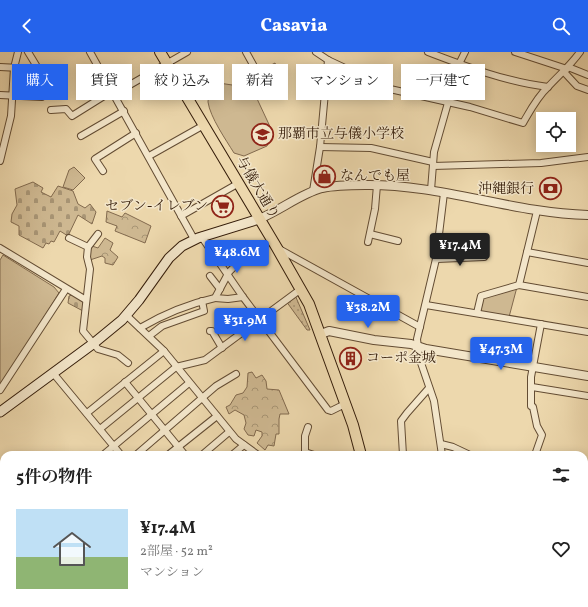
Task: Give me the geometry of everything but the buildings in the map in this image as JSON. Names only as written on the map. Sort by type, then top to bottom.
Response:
[{"type":"highway","name":"与儀大通り","points":[[160,52],[301,289],[321,334],[360,451]]},
{"type":"main road","points":[[0,412],[94,343],[126,315],[172,255],[197,238],[259,219]]},
{"type":"street","points":[[15,64],[18,52]]},
{"type":"street","points":[[36,64],[30,54],[38,52]]},
{"type":"street","points":[[90,52],[97,64]]},
{"type":"street","points":[[132,82],[186,52]]},
{"type":"street","points":[[246,52],[253,64]]},
{"type":"street","points":[[316,52],[328,60],[390,89],[448,102],[523,123],[532,107],[548,87],[580,52]]},
{"type":"street","points":[[428,52],[459,64],[465,52]]},
{"type":"street","points":[[514,52],[566,69],[588,74]]},
{"type":"street","points":[[313,191],[320,147],[328,60]]},
{"type":"street","points":[[0,67],[12,68]]},
{"type":"street","points":[[566,69],[577,86],[588,90]]},
{"type":"street","points":[[485,72],[548,87]]},
{"type":"street","points":[[0,95],[12,96],[11,116],[0,161]]},
{"type":"street","points":[[51,110],[66,110],[72,116],[99,100]]},
{"type":"street","points":[[118,100],[181,216],[197,238],[228,276],[259,320],[328,410],[332,411],[345,404]]},
{"type":"street","points":[[431,190],[433,164],[448,102]]},
{"type":"street","points":[[81,136],[124,111]]},
{"type":"street","points":[[149,156],[204,125]]},
{"type":"street","points":[[103,170],[95,159],[136,133]]},
{"type":"street","points":[[320,147],[371,148],[433,164],[541,164],[588,157]]},
{"type":"street","points":[[181,216],[238,183]]},
{"type":"street","points":[[368,242],[375,210],[377,185]]},
{"type":"street","points":[[259,219],[313,191],[340,186],[377,185],[431,190],[538,211],[588,215]]},
{"type":"street","points":[[442,451],[436,412],[419,357],[418,347],[420,327],[436,259],[444,193]]},
{"type":"street","points":[[519,285],[538,211]]},
{"type":"street","points":[[98,234],[88,247],[86,257],[90,269],[84,331],[98,349],[118,355],[128,363]]},
{"type":"street","points":[[370,234],[398,241]]},
{"type":"street","points":[[68,238],[88,247]]},
{"type":"street","points":[[0,248],[86,300]]},
{"type":"street","points":[[277,248],[420,327]]},
{"type":"street","points":[[528,252],[588,263]]},
{"type":"street","points":[[436,259],[484,257]]},
{"type":"street","points":[[215,298],[228,276],[240,261]]},
{"type":"street","points":[[210,276],[220,289]]},
{"type":"street","points":[[477,313],[481,296],[519,285],[588,297]]},
{"type":"street","points":[[0,390],[66,289]]},
{"type":"street","points":[[100,429],[176,367],[205,360],[301,289]]},
{"type":"street","points":[[140,328],[160,316],[178,310],[189,304],[215,298],[228,299],[243,297]]},
{"type":"street","points":[[150,336],[162,326],[204,311],[202,301]]},
{"type":"street","points":[[426,305],[588,332]]},
{"type":"street","points":[[126,315],[150,336],[164,351],[230,432],[252,451]]},
{"type":"street","points":[[536,451],[542,435],[537,426],[532,406],[532,387],[541,324]]},
{"type":"street","points":[[210,331],[212,331],[222,348]]},
{"type":"street","points":[[321,334],[329,331],[374,340],[411,344],[418,347],[588,376]]},
{"type":"street","points":[[87,413],[164,351]]},
{"type":"street","points":[[53,373],[118,451]]},
{"type":"street","points":[[141,451],[166,431],[216,386],[236,374]]},
{"type":"street","points":[[125,382],[182,451]]},
{"type":"street","points":[[108,451],[189,383]]},
{"type":"street","points":[[532,387],[588,396]]},
{"type":"street","points":[[402,451],[401,421],[429,388]]},
{"type":"street","points":[[173,451],[217,416]]},
{"type":"street","points":[[305,451],[305,436],[308,427]]},
{"type":"street","points":[[207,451],[230,432]]},
{"type":"street","points":[[441,444],[462,451]]},
{"type":"street","points":[[237,451],[244,445]]},
{"type":"green space","points":[[224,84],[232,85],[232,100],[258,100],[273,133],[267,146],[244,156],[234,153],[215,121],[208,100],[224,100]]},
{"type":"green space","points":[[74,167],[85,178],[73,190],[63,187],[69,170]]},
{"type":"green space","points":[[33,182],[43,188],[41,192],[51,197],[58,186],[73,191],[78,204],[85,208],[90,204],[96,212],[92,224],[78,215],[68,236],[60,231],[54,242],[51,241],[49,244],[46,243],[43,248],[19,235],[19,226],[11,222],[12,214],[17,205],[15,189]]},
{"type":"green space","points":[[107,211],[122,217],[125,213],[151,226],[145,243],[115,231],[117,226],[106,222]]},
{"type":"green space","points":[[105,238],[113,243],[110,250],[118,257],[113,265],[105,263],[105,258],[102,256],[90,260],[89,251],[92,246],[98,248]]},
{"type":"green space","points":[[3,255],[54,287],[59,293],[0,387],[0,260]]},
{"type":"green space","points":[[517,287],[509,317],[483,312],[480,309],[484,297]]},
{"type":"green space","points":[[72,295],[83,302],[83,311],[68,303],[69,296]]},
{"type":"green space","points":[[295,295],[310,330],[307,330],[286,301]]},
{"type":"green space","points":[[252,372],[256,378],[262,375],[266,381],[267,389],[279,390],[289,414],[280,414],[279,434],[276,434],[274,446],[268,445],[265,450],[257,443],[262,436],[262,432],[256,430],[254,436],[248,435],[244,429],[246,423],[244,415],[235,410],[229,414],[226,407],[230,405],[236,395],[243,393],[247,387],[248,373]]},
{"type":"place","name":"那覇市立与儀小学校","points":[[263,134]]},
{"type":"place","name":"なんでも屋","points":[[325,176]]},
{"type":"place","name":"沖縄銀行","points":[[550,189]]},
{"type":"place","name":"セブン-イレブン","points":[[223,206]]},
{"type":"place","name":"コーポ金城","points":[[350,358]]}]
